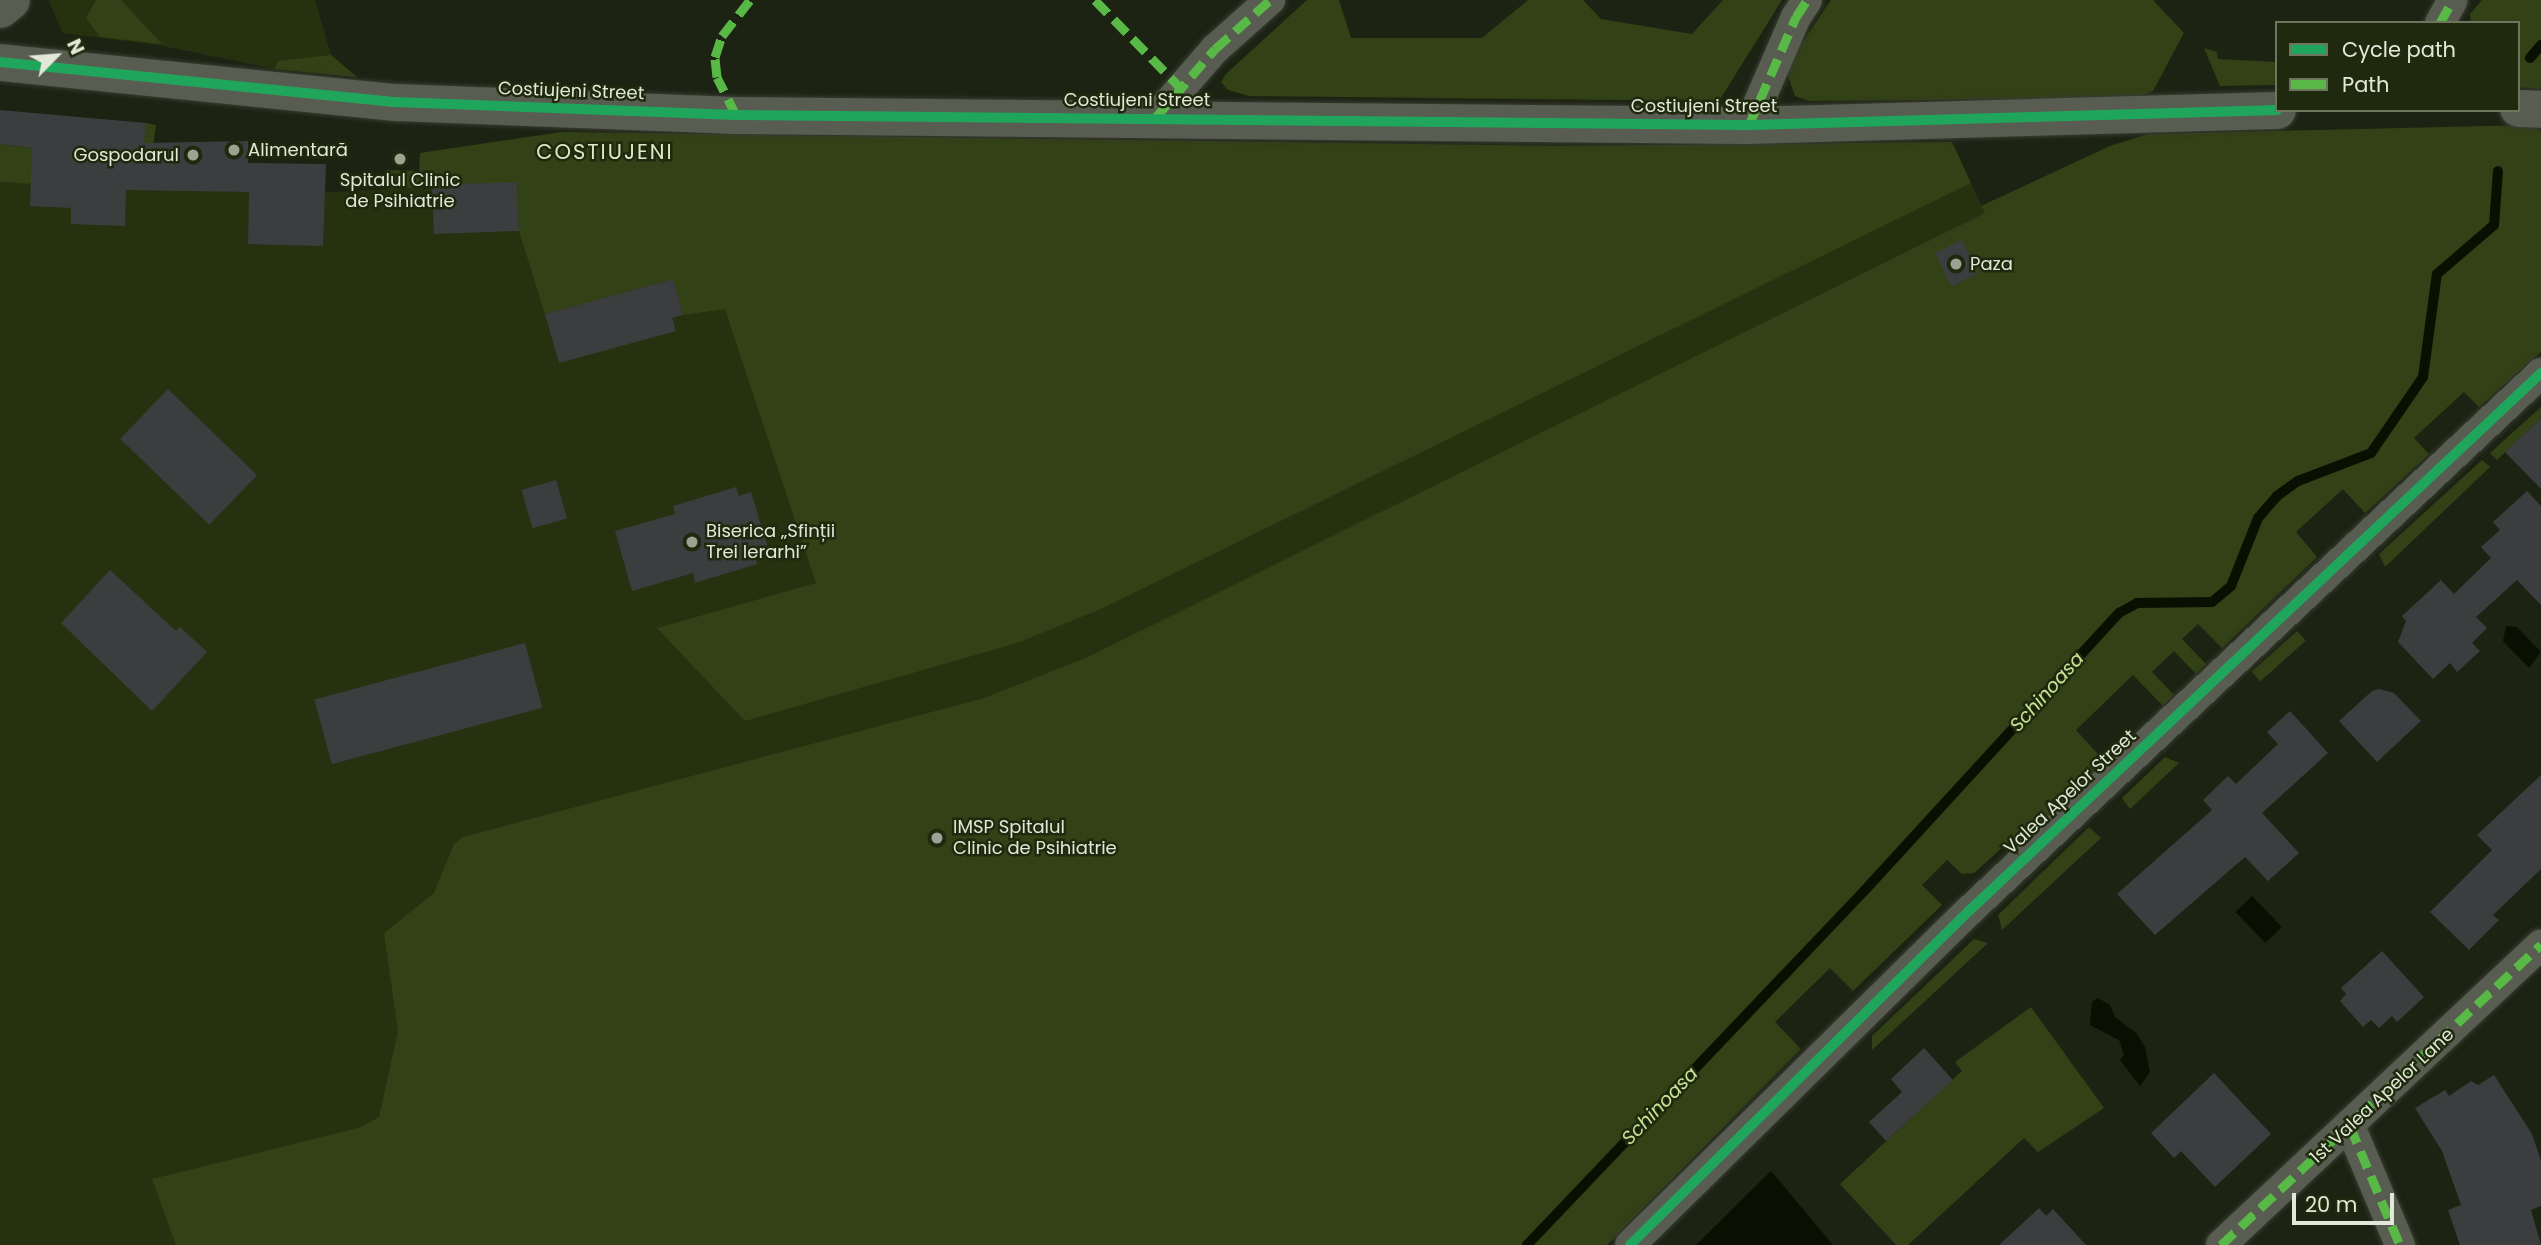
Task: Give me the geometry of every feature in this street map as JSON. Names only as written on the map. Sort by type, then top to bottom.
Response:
[{"type":"street","points":[[0,9],[10,0]]},
{"type":"street","points":[[1156,117],[1215,49],[1270,0]]},
{"type":"street","points":[[1749,125],[1796,17],[1808,0]]},
{"type":"street","name":"Costiujeni Street","points":[[0,62],[396,102],[736,116],[1156,117],[1749,125],[2275,110]]},
{"type":"street","points":[[2520,108],[2541,109]]},
{"type":"street","name":"Valea Apelor Street","points":[[1629,1245],[1970,910],[2541,373]]},
{"type":"street","name":"1st Valea Apelor Lane","points":[[2221,1245],[2541,945]]},
{"type":"street","points":[[2350,1126],[2400,1245]]},
{"type":"shaded area","points":[[48,0],[315,0],[331,55],[357,77],[275,69],[158,45],[63,33]]},
{"type":"shaded area","points":[[96,0],[121,0],[162,44],[100,37],[86,18]]},
{"type":"shaded area","points":[[1307,0],[1339,0],[1351,38],[1482,38],[1528,0],[1583,0],[1601,19],[1692,34],[1723,0],[1782,0],[1719,101],[1249,96],[1228,90],[1221,82],[1226,74]]},
{"type":"shaded area","points":[[1831,0],[2153,0],[2184,33],[2153,91],[2136,98],[1809,101],[1795,96],[1785,68]]},
{"type":"shaded area","points":[[2482,0],[2541,0],[2541,89],[2520,87],[2520,21],[2471,21],[2470,14]]},
{"type":"shaded area","points":[[2204,48],[2217,52],[2218,59],[2275,62],[2275,85],[2220,86]]},
{"type":"shaded area","points":[[331,55],[357,77],[275,69],[278,61]]},
{"type":"shaded area","points":[[146,123],[156,125],[147,190],[0,182],[0,144],[141,162]]},
{"type":"shaded area","points":[[2529,125],[2541,131],[2541,352],[2479,407],[2464,392],[2414,438],[2429,454],[2365,513],[2343,489],[2296,532],[2317,557],[2222,648],[2198,624],[2182,639],[2206,664],[2196,674],[2174,651],[2152,672],[2174,695],[2163,706],[2133,675],[2076,730],[2105,762],[2022,843],[2015,836],[1974,873],[1962,874],[1947,860],[1922,885],[1942,905],[1853,991],[1830,968],[1775,1022],[1801,1049],[1607,1245],[176,1245],[152,1179],[359,1128],[379,1117],[398,1031],[384,933],[434,893],[454,844],[463,837],[984,698],[1088,657],[1985,213],[1981,206],[2110,146],[2148,134]]},
{"type":"shaded area","points":[[561,132],[1558,146],[1952,142],[1971,183],[1101,609],[1017,643],[745,721],[657,628],[816,583],[725,309],[683,315],[673,279],[545,314],[519,231],[517,182],[387,189],[386,170],[419,171],[420,153]]},
{"type":"shaded area","name":"IMSP Spitalul Clinic de Psihiatrie","points":[[1952,144],[1985,213],[1487,1245],[0,1245],[0,182],[315,193],[517,182]]},
{"type":"shaded area","points":[[2541,407],[2541,418],[2497,460],[2490,453]]},
{"type":"shaded area","points":[[2482,460],[2490,467],[2385,567],[2379,554]]},
{"type":"shaded area","points":[[2506,626],[2517,627],[2541,652],[2529,668],[2503,641]]},
{"type":"shaded area","points":[[2297,631],[2306,641],[2260,681],[2252,672]]},
{"type":"shaded area","points":[[2165,757],[2179,763],[2130,809],[2122,798]]},
{"type":"shaded area","points":[[2089,827],[2101,838],[2002,930],[1998,915]]},
{"type":"shaded area","points":[[2252,896],[2282,927],[2265,943],[2235,912]]},
{"type":"shaded area","points":[[1974,939],[1988,943],[1872,1050],[1872,1036]]},
{"type":"shaded area","points":[[2098,998],[2110,1005],[2115,1017],[2136,1033],[2145,1047],[2150,1072],[2140,1086],[2120,1060],[2124,1054],[2119,1040],[2090,1025],[2092,1002]]},
{"type":"shaded area","points":[[2031,1007],[2104,1108],[2038,1152],[2024,1138],[1908,1245],[1896,1245],[1840,1184],[1962,1071],[1955,1062]]},
{"type":"shaded area","points":[[1771,1171],[1833,1245],[1696,1245]]},
{"type":"building","points":[[0,110],[146,123],[144,143],[248,141],[248,163],[326,164],[323,246],[248,244],[249,192],[126,190],[125,226],[71,224],[71,208],[30,206],[32,148],[0,144]]},
{"type":"building","points":[[517,182],[519,231],[434,234],[432,185]]},
{"type":"building","name":"Paza","points":[[1962,240],[1978,273],[1951,286],[1935,253]]},
{"type":"building","points":[[673,279],[683,315],[672,318],[676,331],[559,363],[545,314]]},
{"type":"building","points":[[168,389],[257,475],[209,525],[120,439]]},
{"type":"building","points":[[2541,418],[2541,489],[2505,452]]},
{"type":"building","points":[[556,480],[567,518],[532,528],[521,490]]},
{"type":"building","name":"Biserica „Sfinții Trei Ierarhi”","points":[[736,487],[739,496],[751,492],[769,551],[755,555],[757,564],[695,583],[693,573],[632,591],[615,531],[675,514],[673,506]]},
{"type":"building","points":[[2527,491],[2541,506],[2541,605],[2517,580],[2476,617],[2487,628],[2472,643],[2480,651],[2457,672],[2450,663],[2433,679],[2398,642],[2406,621],[2402,616],[2441,580],[2454,594],[2491,558],[2481,547],[2500,530],[2493,522]]},
{"type":"building","points":[[110,570],[176,631],[180,627],[207,652],[152,711],[61,623]]},
{"type":"building","points":[[525,643],[542,708],[332,764],[314,699]]},
{"type":"building","points":[[2379,689],[2394,693],[2421,721],[2377,762],[2339,721],[2372,691]]},
{"type":"building","points":[[2290,711],[2328,753],[2262,813],[2299,853],[2268,881],[2245,857],[2155,935],[2117,894],[2212,810],[2203,800],[2228,776],[2236,784],[2278,744],[2267,732]]},
{"type":"building","points":[[2541,775],[2541,869],[2493,915],[2499,920],[2469,950],[2430,912],[2492,850],[2477,835]]},
{"type":"building","points":[[2382,951],[2424,997],[2397,1022],[2392,1016],[2379,1028],[2371,1020],[2363,1027],[2340,1001],[2346,994],[2341,988]]},
{"type":"building","points":[[1924,1048],[1953,1080],[1886,1141],[1869,1122],[1902,1092],[1891,1079]]},
{"type":"building","points":[[2214,1073],[2271,1134],[2215,1187],[2181,1151],[2174,1158],[2151,1133]]},
{"type":"building","points":[[2494,1075],[2532,1134],[2541,1161],[2541,1206],[2531,1210],[2541,1245],[2460,1245],[2448,1210],[2461,1205],[2442,1151],[2415,1108],[2445,1090],[2449,1096],[2471,1081],[2478,1085]]},
{"type":"building","points":[[2039,1208],[2046,1216],[2053,1209],[2086,1245],[1999,1245]]},
{"type":"waterway","name":"Schinoasa","points":[[2530,58],[2541,45]]},
{"type":"waterway","name":"Schinoasa","points":[[1527,1245],[1865,890],[2119,613],[2137,603],[2212,602],[2231,586],[2258,518],[2277,496],[2298,481],[2371,453],[2423,377],[2437,274],[2494,225],[2498,171]]},
{"type":"marked path","points":[[736,115],[717,77],[715,57],[722,36],[750,0]]},
{"type":"marked path","points":[[1095,0],[1181,88]]},
{"type":"marked path","points":[[1156,117],[1215,49],[1270,0]]},
{"type":"marked path","points":[[1749,125],[1796,17],[1807,0]]},
{"type":"marked path","points":[[2441,21],[2453,0]]},
{"type":"marked path","points":[[2221,1245],[2541,945]]},
{"type":"marked path","points":[[2350,1126],[2400,1245]]},
{"type":"cycle path","points":[[0,62],[396,102],[736,115],[1749,125],[2275,110]]},
{"type":"cycle path","points":[[1630,1245],[1970,910],[2541,373]]},
{"type":"place","name":"Alimentară","points":[[234,150]]},
{"type":"place","name":"Gospodarul","points":[[193,155]]},
{"type":"place","name":"Spitalul Clinic de Psihiatrie","points":[[400,159]]},
{"type":"place","name":"Paza","points":[[1956,264]]},
{"type":"place","name":"Biserica „Sfinții Trei Ierarhi”","points":[[692,542]]},
{"type":"place","name":"IMSP Spitalul Clinic de Psihiatrie","points":[[937,838]]},
{"type":"district","name":"COSTIUJENI","points":[[605,152]]}]
